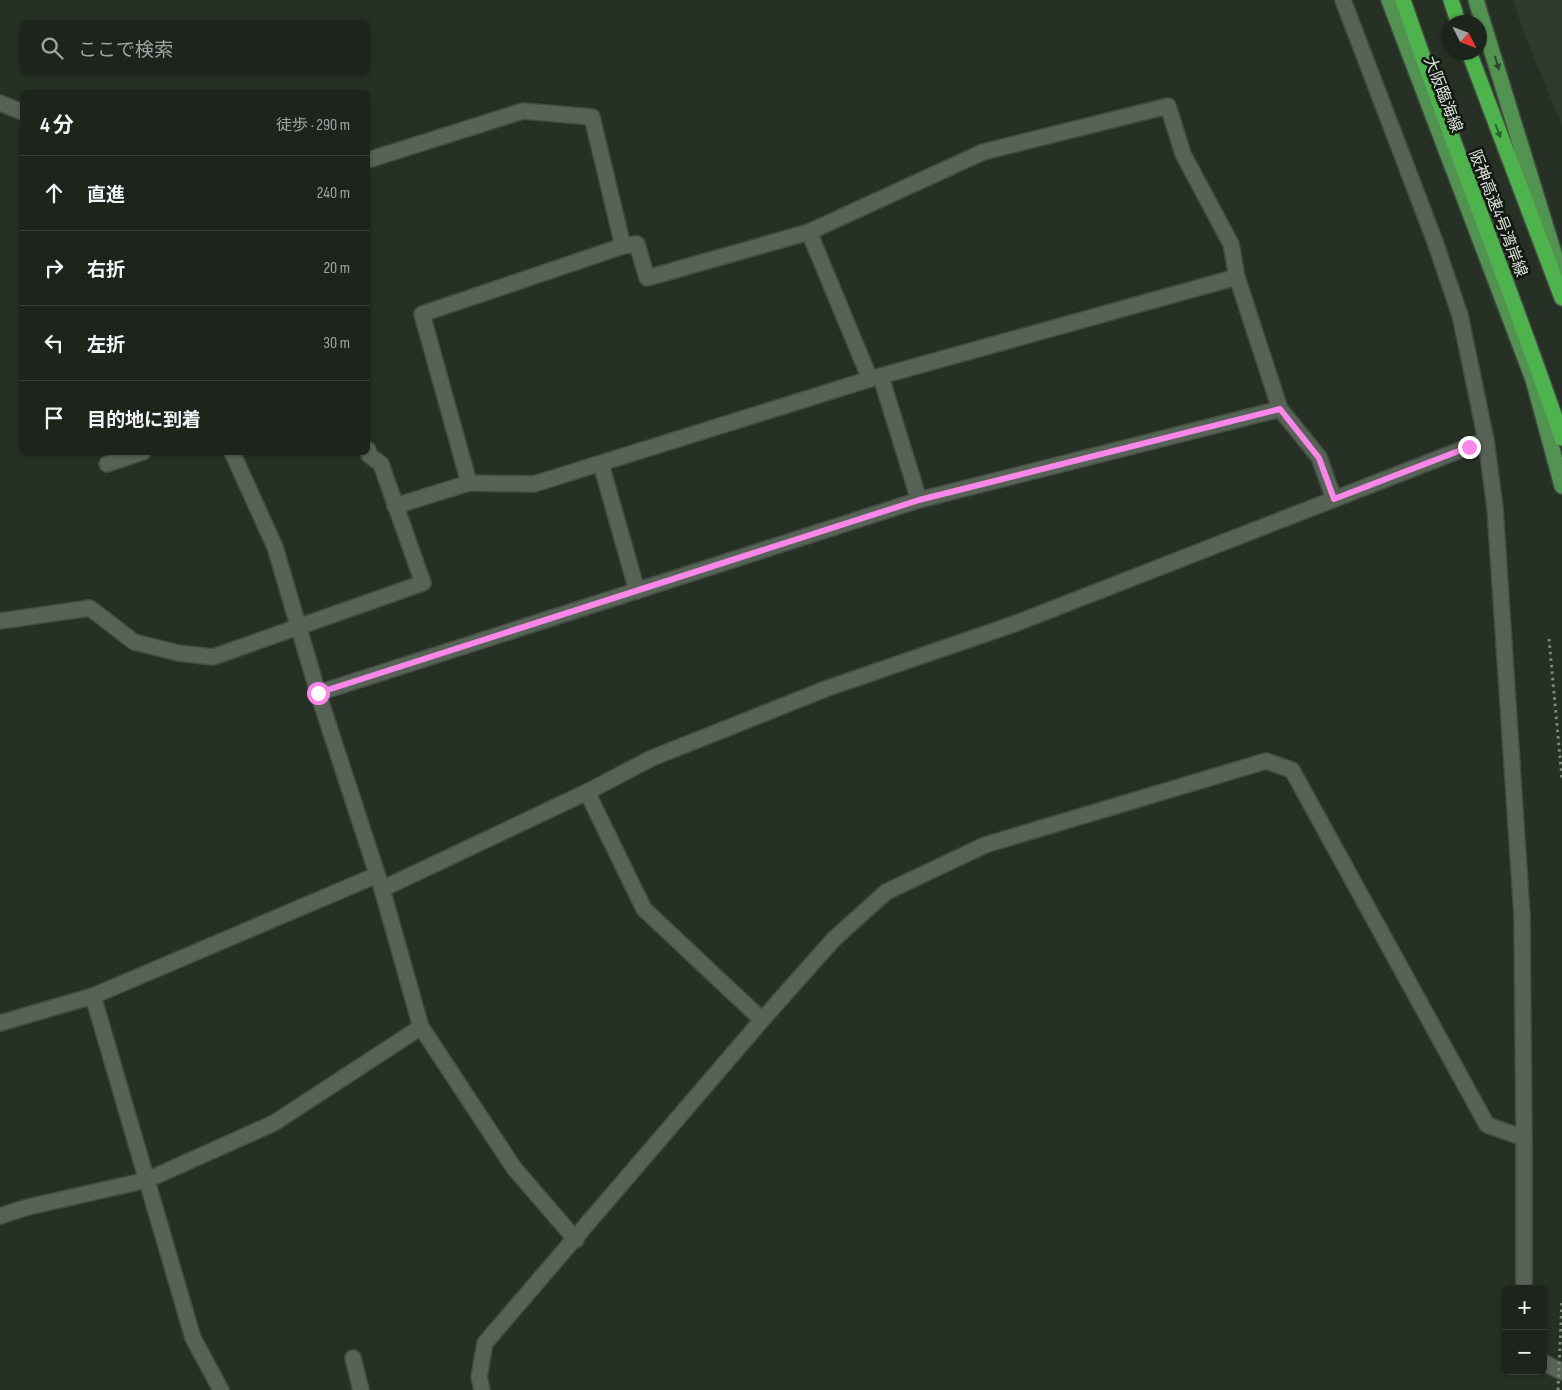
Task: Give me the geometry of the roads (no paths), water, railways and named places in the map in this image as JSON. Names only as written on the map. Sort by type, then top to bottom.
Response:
[{"type":"highway","points":[[1398,0],[1438,100]]},
{"type":"highway","name":"阪神高速4号湾岸線","points":[[1403,0],[1438,100],[1525,329],[1562,438]]},
{"type":"highway","points":[[1451,0],[1456,15]]},
{"type":"highway","name":"阪神高速4号湾岸線","points":[[1472,60],[1562,298]]},
{"type":"main road","name":"大阪臨海線","points":[[1389,0],[1533,379],[1562,486]]},
{"type":"main road","points":[[1476,0],[1562,279]]},
{"type":"street","points":[[1343,0],[1434,239],[1460,314],[1486,440],[1495,508],[1522,915],[1524,1285]]},
{"type":"street","points":[[0,102],[20,111]]},
{"type":"street","points":[[469,483],[422,314],[622,246],[637,244],[647,278],[809,232],[983,152],[1168,106],[1183,154],[1231,244],[1237,277],[1280,409],[1319,458],[1334,499]]},
{"type":"street","points":[[370,159],[523,111],[592,117],[622,246]]},
{"type":"street","points":[[809,232],[876,378],[919,500]]},
{"type":"street","points":[[396,506],[469,483],[534,484],[876,378],[1237,277]]},
{"type":"street","points":[[318,693],[919,500],[1280,409]]},
{"type":"street","points":[[0,1023],[93,996],[379,882],[587,792],[652,758],[819,692],[1014,624],[1486,440]]},
{"type":"street","points":[[108,464],[134,455]]},
{"type":"street","points":[[233,455],[275,548],[318,693],[379,882],[421,1027],[514,1168],[576,1240]]},
{"type":"street","points":[[0,621],[90,608],[134,642],[178,653],[213,657],[423,583],[380,464],[369,455]]},
{"type":"street","points":[[601,464],[637,591]]},
{"type":"street","points":[[482,1390],[479,1377],[485,1343],[576,1240],[762,1020],[834,939],[886,892],[986,844],[1266,761],[1292,770],[1487,1125],[1524,1138]]},
{"type":"street","points":[[587,792],[644,909],[762,1020]]},
{"type":"street","points":[[93,996],[194,1338],[221,1390]]},
{"type":"street","points":[[0,1216],[28,1207],[147,1180],[274,1123],[421,1027]]},
{"type":"street","points":[[353,1358],[361,1390]]},
{"type":"street","points":[[1547,1364],[1562,1372]]}]
